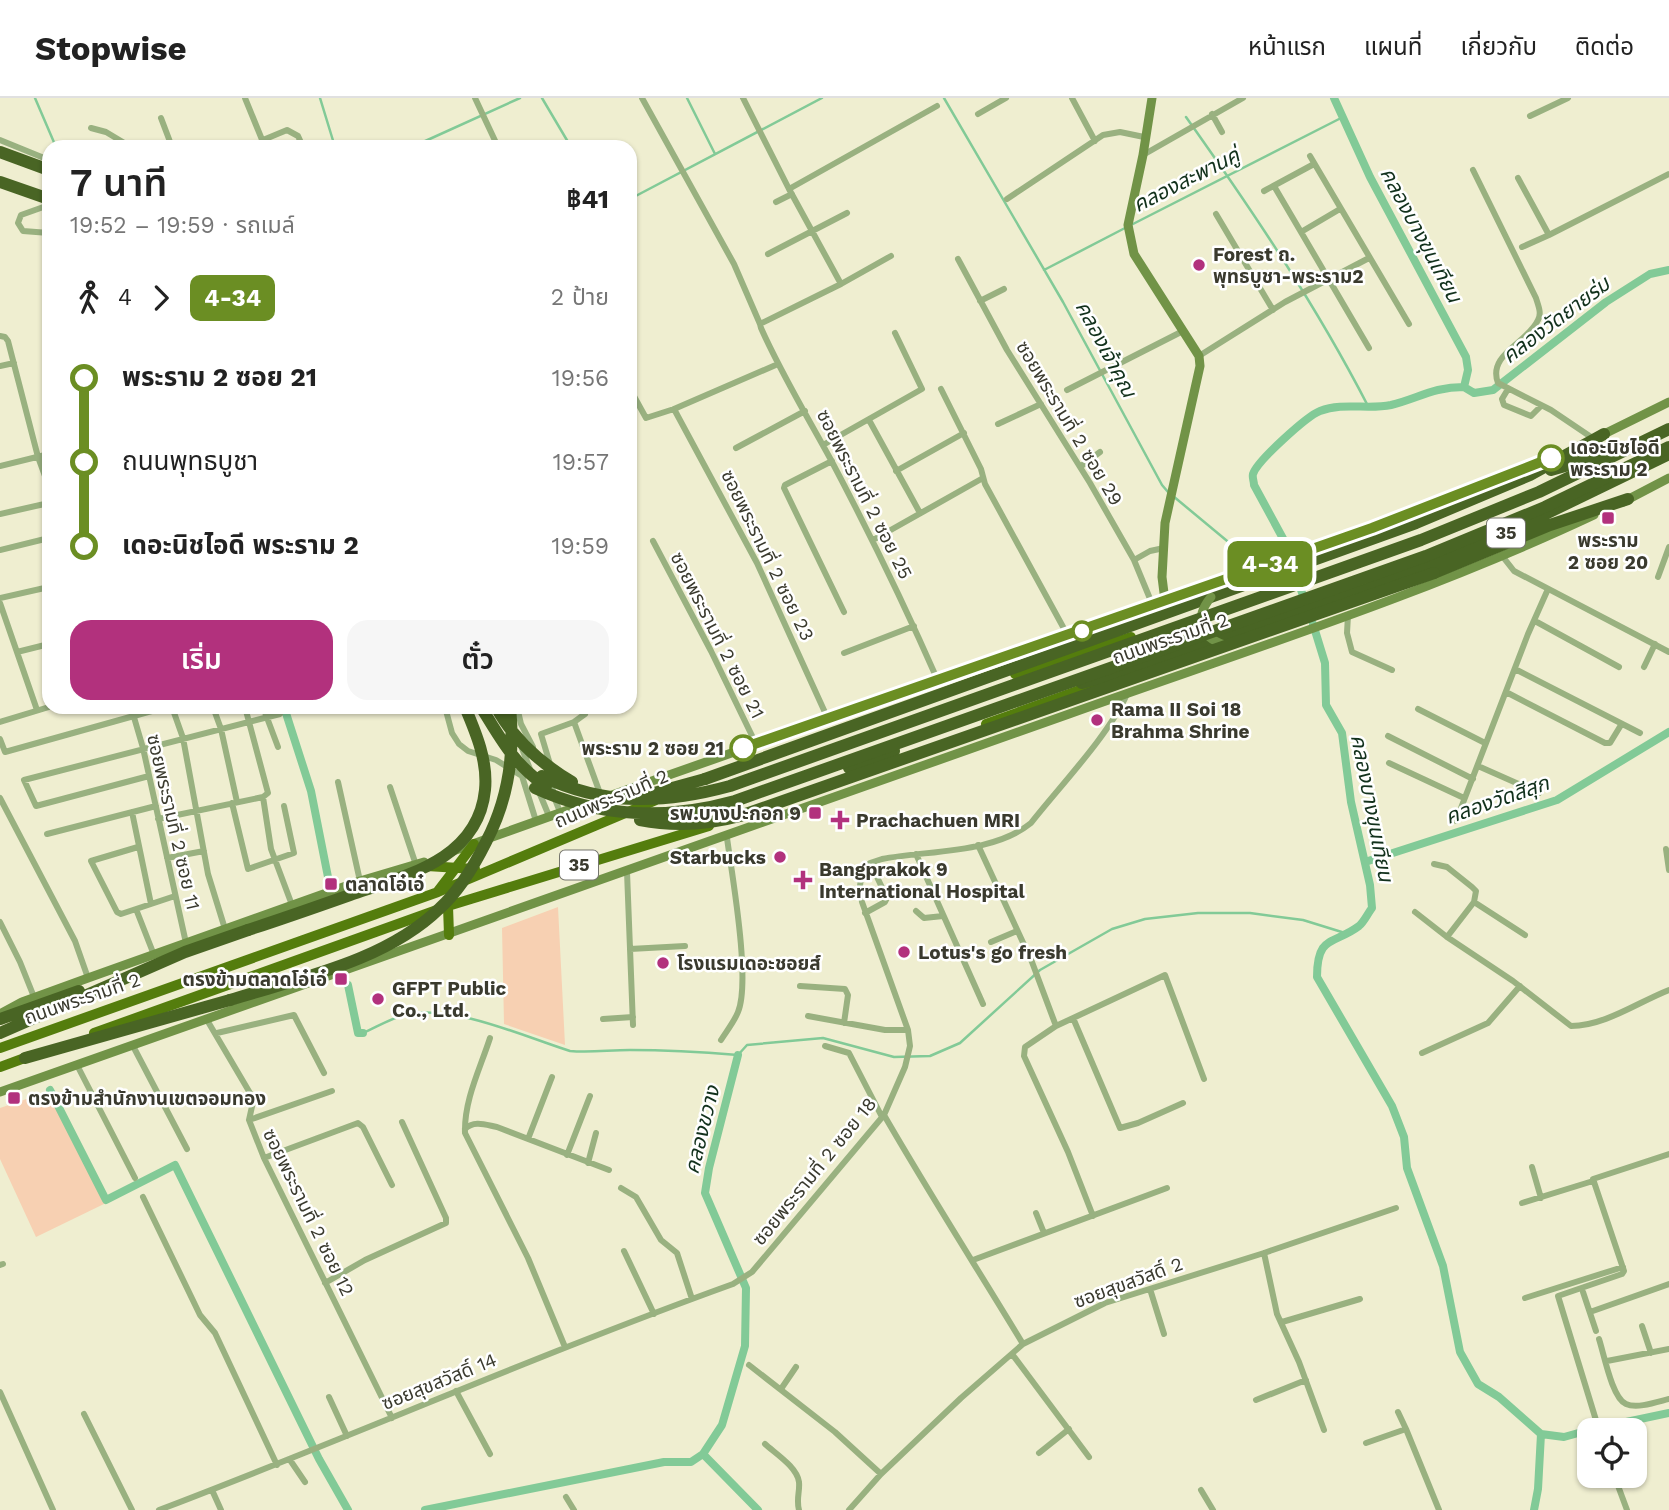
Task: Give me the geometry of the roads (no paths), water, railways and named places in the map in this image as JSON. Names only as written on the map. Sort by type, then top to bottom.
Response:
[{"type":"highway","points":[[0,151],[42,166]]},
{"type":"highway","points":[[0,182],[42,197]]},
{"type":"highway","name":"ถนนพระรามที่ 2","points":[[1151,631],[1488,509],[1612,453],[1669,423]]},
{"type":"highway","points":[[547,775],[584,793],[625,800],[662,800],[711,791],[752,779],[1450,529],[1571,478],[1669,429]]},
{"type":"highway","points":[[584,793],[640,795],[687,785],[1416,523],[1530,475],[1599,437]]},
{"type":"highway","points":[[535,788],[567,802],[599,802],[633,814],[667,814],[709,807],[757,794],[1436,552],[1555,502],[1669,447]]},
{"type":"highway","points":[[1530,475],[1612,453]]},
{"type":"highway","name":"ถนนพระรามที่ 2","points":[[1157,663],[1337,599],[1498,537],[1669,454]]},
{"type":"highway","points":[[1550,525],[1619,480]]},
{"type":"highway","points":[[599,802],[640,820],[673,825],[710,823],[733,818],[1434,573],[1550,525],[1628,499]]},
{"type":"highway","points":[[501,714],[520,740],[554,771],[592,791],[625,799],[663,799],[704,791],[841,744],[1151,631]]},
{"type":"highway","points":[[485,714],[513,759],[528,775],[576,805],[616,818],[640,822],[672,821],[701,817],[749,803],[849,768],[1036,696],[1157,663]]},
{"type":"highway","points":[[0,1019],[185,948],[248,930],[434,864],[455,849],[474,824],[485,791],[482,752],[468,714]]},
{"type":"highway","points":[[25,1058],[230,1000],[374,951],[418,926],[440,908],[464,880],[493,829],[505,797],[511,762],[511,714]]},
{"type":"highway","points":[[0,1033],[185,948]]},
{"type":"main road","points":[[1152,98],[1129,230],[1134,254],[1199,356],[1199,380],[1168,508],[1162,577],[1165,601]]},
{"type":"main road","name":"ถนนพระรามที่ 2","points":[[0,1014],[34,998],[154,955],[185,948],[225,929],[292,905],[416,865],[549,816],[599,802],[1474,490],[1599,437],[1669,402]]},
{"type":"main road","name":"ถนนพระรามที่ 2","points":[[0,1092],[727,838],[1344,616],[1503,557],[1669,478]]},
{"type":"main road","points":[[1211,597],[1202,611],[1202,627],[1210,639],[1227,646]]},
{"type":"main road","name":"ถนนพระรามที่ 2","points":[[0,1048],[438,892],[709,779],[949,695],[1151,631]]},
{"type":"main road","name":"ถนนพระรามที่ 2","points":[[0,1067],[448,906],[699,830],[848,778],[1004,717],[1157,663]]},
{"type":"main road","points":[[438,892],[474,844]]},
{"type":"main road","points":[[416,865],[492,869]]},
{"type":"main road","points":[[448,906],[449,934]]},
{"type":"street","points":[[246,98],[262,140]]},
{"type":"street","points":[[475,98],[495,140]]},
{"type":"street","name":"ซอยพระรามที่ 2 ซอย 25","points":[[642,98],[733,264],[778,364],[873,540],[938,681]]},
{"type":"street","points":[[743,98],[790,192],[841,284]]},
{"type":"street","points":[[978,114],[1006,98]]},
{"type":"street","points":[[1072,98],[1095,141]]},
{"type":"street","points":[[1143,155],[1242,98]]},
{"type":"street","points":[[1530,116],[1568,98]]},
{"type":"street","points":[[776,202],[937,106]]},
{"type":"street","points":[[1212,114],[1222,132]]},
{"type":"street","points":[[161,118],[169,140]]},
{"type":"street","points":[[90,128],[106,132],[119,140]]},
{"type":"street","points":[[271,140],[287,130],[300,140]]},
{"type":"street","points":[[1007,199],[1103,135],[1120,132],[1144,137]]},
{"type":"street","points":[[0,141],[42,157]]},
{"type":"street","points":[[1310,156],[1409,324]]},
{"type":"street","points":[[1264,191],[1314,164]]},
{"type":"street","points":[[1473,170],[1540,311],[1538,321],[1499,362],[1495,374],[1498,383],[1599,437]]},
{"type":"street","points":[[1522,247],[1669,174]]},
{"type":"street","points":[[1518,178],[1549,235]]},
{"type":"street","points":[[1274,186],[1369,348]]},
{"type":"street","points":[[42,208],[21,215],[18,223],[23,231],[42,232]]},
{"type":"street","points":[[1301,232],[1340,209]]},
{"type":"street","points":[[768,254],[847,213]]},
{"type":"street","points":[[1216,214],[1273,310]]},
{"type":"street","points":[[760,324],[891,256]]},
{"type":"street","points":[[1199,356],[1273,310],[1368,258]]},
{"type":"street","name":"ซอยพระรามที่ 2 ซอย 29","points":[[958,259],[980,301],[1134,560],[1153,606]]},
{"type":"street","points":[[980,301],[1004,289]]},
{"type":"street","points":[[1067,390],[1183,331]]},
{"type":"street","points":[[822,444],[922,388],[895,333]]},
{"type":"street","points":[[0,336],[8,341],[42,468]]},
{"type":"street","points":[[0,366],[14,363]]},
{"type":"street","points":[[637,402],[646,418],[674,409],[778,364]]},
{"type":"street","points":[[941,389],[983,478],[1068,636]]},
{"type":"street","points":[[1506,389],[1503,405],[1531,416],[1541,405]]},
{"type":"street","points":[[998,424],[1041,404]]},
{"type":"street","name":"ซอยพระรามที่ 2 ซอย 23","points":[[674,409],[757,563],[828,719]]},
{"type":"street","points":[[736,448],[805,411]]},
{"type":"street","points":[[869,420],[920,513]]},
{"type":"street","points":[[896,471],[964,433]]},
{"type":"street","points":[[1080,467],[1100,452]]},
{"type":"street","points":[[0,466],[42,456]]},
{"type":"street","points":[[832,461],[785,485],[784,488],[844,612]]},
{"type":"street","points":[[873,540],[983,478]]},
{"type":"street","points":[[0,514],[42,505]]},
{"type":"street","points":[[0,550],[42,540]]},
{"type":"street","name":"ซอยพระรามที่ 2 ซอย 21","points":[[653,541],[756,744]]},
{"type":"street","points":[[1658,577],[1669,547]]},
{"type":"street","points":[[1134,560],[1150,551],[1164,548]]},
{"type":"street","points":[[1503,557],[1514,571],[1669,652]]},
{"type":"street","points":[[1456,821],[1548,589]]},
{"type":"street","points":[[37,710],[0,601],[42,591]]},
{"type":"street","points":[[1344,616],[1352,652],[1392,670]]},
{"type":"street","points":[[1535,621],[1619,667]]},
{"type":"street","points":[[844,653],[914,626]]},
{"type":"street","points":[[1644,667],[1656,644]]},
{"type":"street","points":[[17,652],[42,646]]},
{"type":"street","points":[[1515,669],[1640,733]]},
{"type":"street","points":[[1506,692],[1605,743],[1613,740],[1621,725]]},
{"type":"street","name":"ซอยพระรามที่ 2 ซอย 18","points":[[733,1284],[752,1272],[883,1116],[905,1067],[910,1046],[908,1030],[865,913],[860,886],[862,870],[881,859],[978,845],[1010,836],[1031,823],[1097,740],[1127,694]]},
{"type":"street","points":[[0,722],[42,709]]},
{"type":"street","points":[[1418,709],[1485,743]]},
{"type":"street","name":"ซอยพระรามที่ 2 ซอย 11","points":[[133,714],[156,806],[185,948]]},
{"type":"street","points":[[0,739],[5,752],[144,714]]},
{"type":"street","points":[[174,714],[183,738],[212,888],[225,929]]},
{"type":"street","points":[[216,714],[221,729],[246,867],[250,869],[292,855],[295,851],[284,806]]},
{"type":"street","points":[[158,819],[263,797],[268,793],[248,714]]},
{"type":"street","points":[[266,714],[278,747]]},
{"type":"street","points":[[149,776],[36,806],[24,780],[280,714]]},
{"type":"street","points":[[447,714],[452,733],[459,744],[468,751],[496,760],[522,776],[536,821]]},
{"type":"street","points":[[511,714],[514,729],[549,816]]},
{"type":"street","points":[[519,714],[547,775],[599,802]]},
{"type":"street","points":[[560,813],[547,775],[541,734],[574,722],[586,714]]},
{"type":"street","points":[[574,722],[599,802]]},
{"type":"street","points":[[1388,736],[1473,779]]},
{"type":"street","points":[[1390,763],[1464,798]]},
{"type":"street","points":[[1478,766],[1539,793]]},
{"type":"street","points":[[338,782],[360,881]]},
{"type":"street","points":[[390,787],[416,865]]},
{"type":"street","points":[[263,797],[275,859],[292,905]]},
{"type":"street","points":[[0,798],[75,941],[88,978]]},
{"type":"street","points":[[47,834],[156,806]]},
{"type":"street","points":[[132,812],[151,904]]},
{"type":"street","points":[[721,1041],[739,1011],[741,980],[727,838]]},
{"type":"street","points":[[978,845],[1039,976],[1056,1026]]},
{"type":"street","points":[[138,847],[91,861],[117,912],[121,914],[175,896]]},
{"type":"street","points":[[1666,849],[1669,870]]},
{"type":"street","points":[[167,858],[204,851]]},
{"type":"street","points":[[916,854],[984,1004]]},
{"type":"street","points":[[1434,864],[1447,867],[1476,891],[1474,902],[1447,937]]},
{"type":"street","points":[[603,1019],[633,1021],[628,872]]},
{"type":"street","points":[[865,913],[885,902],[887,898],[877,877]]},
{"type":"street","points":[[1474,902],[1525,935]]},
{"type":"street","points":[[136,909],[154,955]]},
{"type":"street","points":[[916,911],[925,918],[943,916]]},
{"type":"street","points":[[1415,912],[1520,986],[1561,1020],[1576,1026],[1622,1012],[1669,990]]},
{"type":"street","points":[[0,922],[34,998]]},
{"type":"street","points":[[991,942],[1017,931]]},
{"type":"street","points":[[630,949],[685,946]]},
{"type":"street","points":[[1093,1216],[1023,1051],[1024,1047],[1056,1026],[1165,975],[1204,1079]]},
{"type":"street","points":[[800,986],[845,989],[848,995],[844,1023]]},
{"type":"street","points":[[1422,1053],[1488,1023],[1520,986]]},
{"type":"street","points":[[217,1034],[293,1015],[324,1073]]},
{"type":"street","points":[[808,1016],[885,1030],[908,1030]]},
{"type":"street","points":[[1073,1018],[1120,1128],[1183,1103]]},
{"type":"street","name":"ซอยพระรามที่ 2 ซอย 12","points":[[207,1020],[250,1093],[253,1102],[249,1120],[264,1158],[392,1418]]},
{"type":"street","points":[[490,1038],[468,1101],[464,1118],[465,1129],[528,1258],[565,1347]]},
{"type":"street","points":[[133,1046],[187,1149]]},
{"type":"street","points":[[825,1046],[849,1053],[933,1200],[973,1260],[1023,1344]]},
{"type":"street","points":[[77,1065],[135,1178]]},
{"type":"street","points":[[528,1139],[552,1077]]},
{"type":"street","points":[[249,1120],[332,1091]]},
{"type":"street","points":[[567,1155],[590,1096]]},
{"type":"street","points":[[325,1283],[365,1260],[446,1223],[402,1122]]},
{"type":"street","points":[[264,1158],[358,1123],[363,1127],[392,1185]]},
{"type":"street","points":[[465,1129],[480,1123],[609,1171]]},
{"type":"street","points":[[587,1163],[596,1133]]},
{"type":"street","points":[[1522,1203],[1592,1181],[1595,1176],[1669,1154]]},
{"type":"street","points":[[1532,1167],[1541,1198]]},
{"type":"street","points":[[1592,1181],[1623,1267],[1622,1274],[1558,1296],[1595,1418]]},
{"type":"street","points":[[621,1188],[636,1197],[661,1240],[677,1253],[692,1299]]},
{"type":"street","points":[[973,1260],[1167,1188]]},
{"type":"street","points":[[143,1196],[200,1315],[215,1333],[277,1465]]},
{"type":"street","name":"ซอยสุขสวัสดิ์ 2","points":[[849,1510],[881,1474],[1023,1344],[1105,1303],[1396,1208]]},
{"type":"street","points":[[1036,1213],[1044,1233]]},
{"type":"street","points":[[624,1251],[654,1314]]},
{"type":"street","points":[[1264,1253],[1278,1314],[1324,1430]]},
{"type":"street","points":[[1525,1298],[1623,1267]]},
{"type":"street","name":"ซอยสุขสวัสดิ์ 14","points":[[159,1510],[290,1460],[565,1347],[733,1284]]},
{"type":"street","points":[[1590,1312],[1669,1284]]},
{"type":"street","points":[[1150,1289],[1164,1334]]},
{"type":"street","points":[[1583,1292],[1596,1331]]},
{"type":"street","points":[[1282,1322],[1360,1299]]},
{"type":"street","points":[[1642,1326],[1651,1353]]},
{"type":"street","points":[[1599,1339],[1618,1396],[1628,1405],[1669,1399]]},
{"type":"street","points":[[1607,1361],[1669,1349]]},
{"type":"street","points":[[1012,1354],[1089,1457]]},
{"type":"street","points":[[749,1365],[835,1432],[881,1474]]},
{"type":"street","points":[[781,1390],[796,1367]]},
{"type":"street","points":[[1256,1400],[1306,1380]]},
{"type":"street","points":[[456,1391],[490,1454]]},
{"type":"street","points":[[0,1392],[53,1510]]},
{"type":"street","points":[[329,1397],[347,1436]]},
{"type":"street","points":[[1398,1412],[1439,1510]]},
{"type":"street","points":[[84,1414],[132,1510]]},
{"type":"street","points":[[1039,1453],[1069,1429]]},
{"type":"street","points":[[1366,1443],[1406,1429]]},
{"type":"street","points":[[765,1444],[795,1471],[799,1478],[796,1500],[799,1510]]},
{"type":"street","points":[[290,1460],[305,1482]]},
{"type":"street","points":[[1619,1488],[1627,1510]]},
{"type":"street","points":[[212,1490],[221,1510]]},
{"type":"street","points":[[1201,1490],[1213,1510]]},
{"type":"street","points":[[566,1497],[574,1510]]},
{"type":"waterway","points":[[35,98],[53,140]]},
{"type":"waterway","points":[[320,98],[333,140]]},
{"type":"waterway","points":[[427,140],[520,98]]},
{"type":"waterway","points":[[542,98],[567,140]]},
{"type":"waterway","points":[[687,98],[715,154]]},
{"type":"waterway","points":[[637,195],[822,98]]},
{"type":"waterway","name":"คลองเจ้าคุณ","points":[[944,98],[1063,302],[1168,492]]},
{"type":"waterway","name":"คลองบางขุนเทียน","points":[[1305,602],[1286,544],[1254,485],[1253,475],[1256,468],[1283,440],[1320,411],[1338,407],[1391,405],[1435,391],[1464,387],[1468,370],[1466,357],[1370,177],[1334,98]]},
{"type":"waterway","points":[[1186,117],[1282,258],[1327,331],[1368,406]]},
{"type":"waterway","name":"คลองสะพานคู่","points":[[1131,225],[1343,117]]},
{"type":"waterway","name":"คลองสะพานคู่","points":[[1044,270],[1125,228]]},
{"type":"waterway","name":"คลองวัดยายร่ม","points":[[1464,387],[1474,393],[1493,390],[1606,302],[1650,274],[1669,270]]},
{"type":"waterway","name":"คลองเจ้าคุณ","points":[[1173,496],[1238,550],[1251,557],[1288,549]]},
{"type":"waterway","name":"คลองบางขุนเทียน","points":[[1313,624],[1325,663],[1326,705],[1342,733],[1351,802],[1370,885],[1372,908],[1359,926],[1324,947],[1320,954],[1317,977],[1392,1106],[1404,1137],[1407,1168],[1443,1266],[1460,1352],[1478,1384],[1499,1397],[1541,1434],[1564,1437],[1577,1433]]},
{"type":"waterway","points":[[286,714],[311,791],[328,877]]},
{"type":"waterway","name":"คลองวัดสีสุก","points":[[1365,862],[1557,800],[1669,732]]},
{"type":"waterway","points":[[363,1033],[402,1015],[427,1012],[468,1018],[570,1051],[657,1050],[738,1055],[747,1045],[823,1038],[894,1057],[930,1056],[960,1043],[1040,970],[1112,929],[1145,919],[1198,913],[1250,913],[1303,920],[1345,933]]},
{"type":"waterway","points":[[348,985],[358,1033],[363,1033]]},
{"type":"waterway","name":"คลองขวาง","points":[[738,1055],[705,1193],[746,1288],[745,1346],[722,1425],[703,1454],[758,1510]]},
{"type":"waterway","points":[[50,1090],[106,1200],[175,1165],[319,1459],[348,1510]]},
{"type":"waterway","points":[[1645,1418],[1669,1413]]},
{"type":"waterway","name":"คลองบางขุนเทียน","points":[[1534,1510],[1541,1434]]},
{"type":"waterway","points":[[425,1510],[664,1462],[691,1462],[703,1454]]},
{"type":"place","name":"Forest ถ. พุทธบูชา-พระราม2","points":[[1199,265]]},
{"type":"place","name":"เดอะนิชไอดี พระราม 2","points":[[1551,458]]},
{"type":"place","name":"พระราม 2 ซอย 20","points":[[1608,518]]},
{"type":"place","name":"Rama II Soi 18 Brahma Shrine","points":[[1097,720]]},
{"type":"place","name":"พระราม 2 ซอย 21","points":[[743,748]]},
{"type":"place","name":"รพ.บางปะกอก 9","points":[[815,813]]},
{"type":"place","name":"Prachachuen MRI","points":[[840,820]]},
{"type":"place","name":"Starbucks","points":[[780,857]]},
{"type":"place","name":"Bangprakok 9 International Hospital","points":[[803,880]]},
{"type":"place","name":"ตลาดโอ๋เอ๋","points":[[331,884]]},
{"type":"place","name":"Lotus's go fresh","points":[[904,952]]},
{"type":"place","name":"โรงแรมเดอะชอยส์","points":[[663,963]]},
{"type":"place","name":"ตรงข้ามตลาดโอ๋เอ๋","points":[[341,979]]},
{"type":"place","name":"GFPT Public Co., Ltd.","points":[[378,999]]},
{"type":"place","name":"ตรงข้ามสำนักงานเขตจอมทอง","points":[[14,1098]]}]
